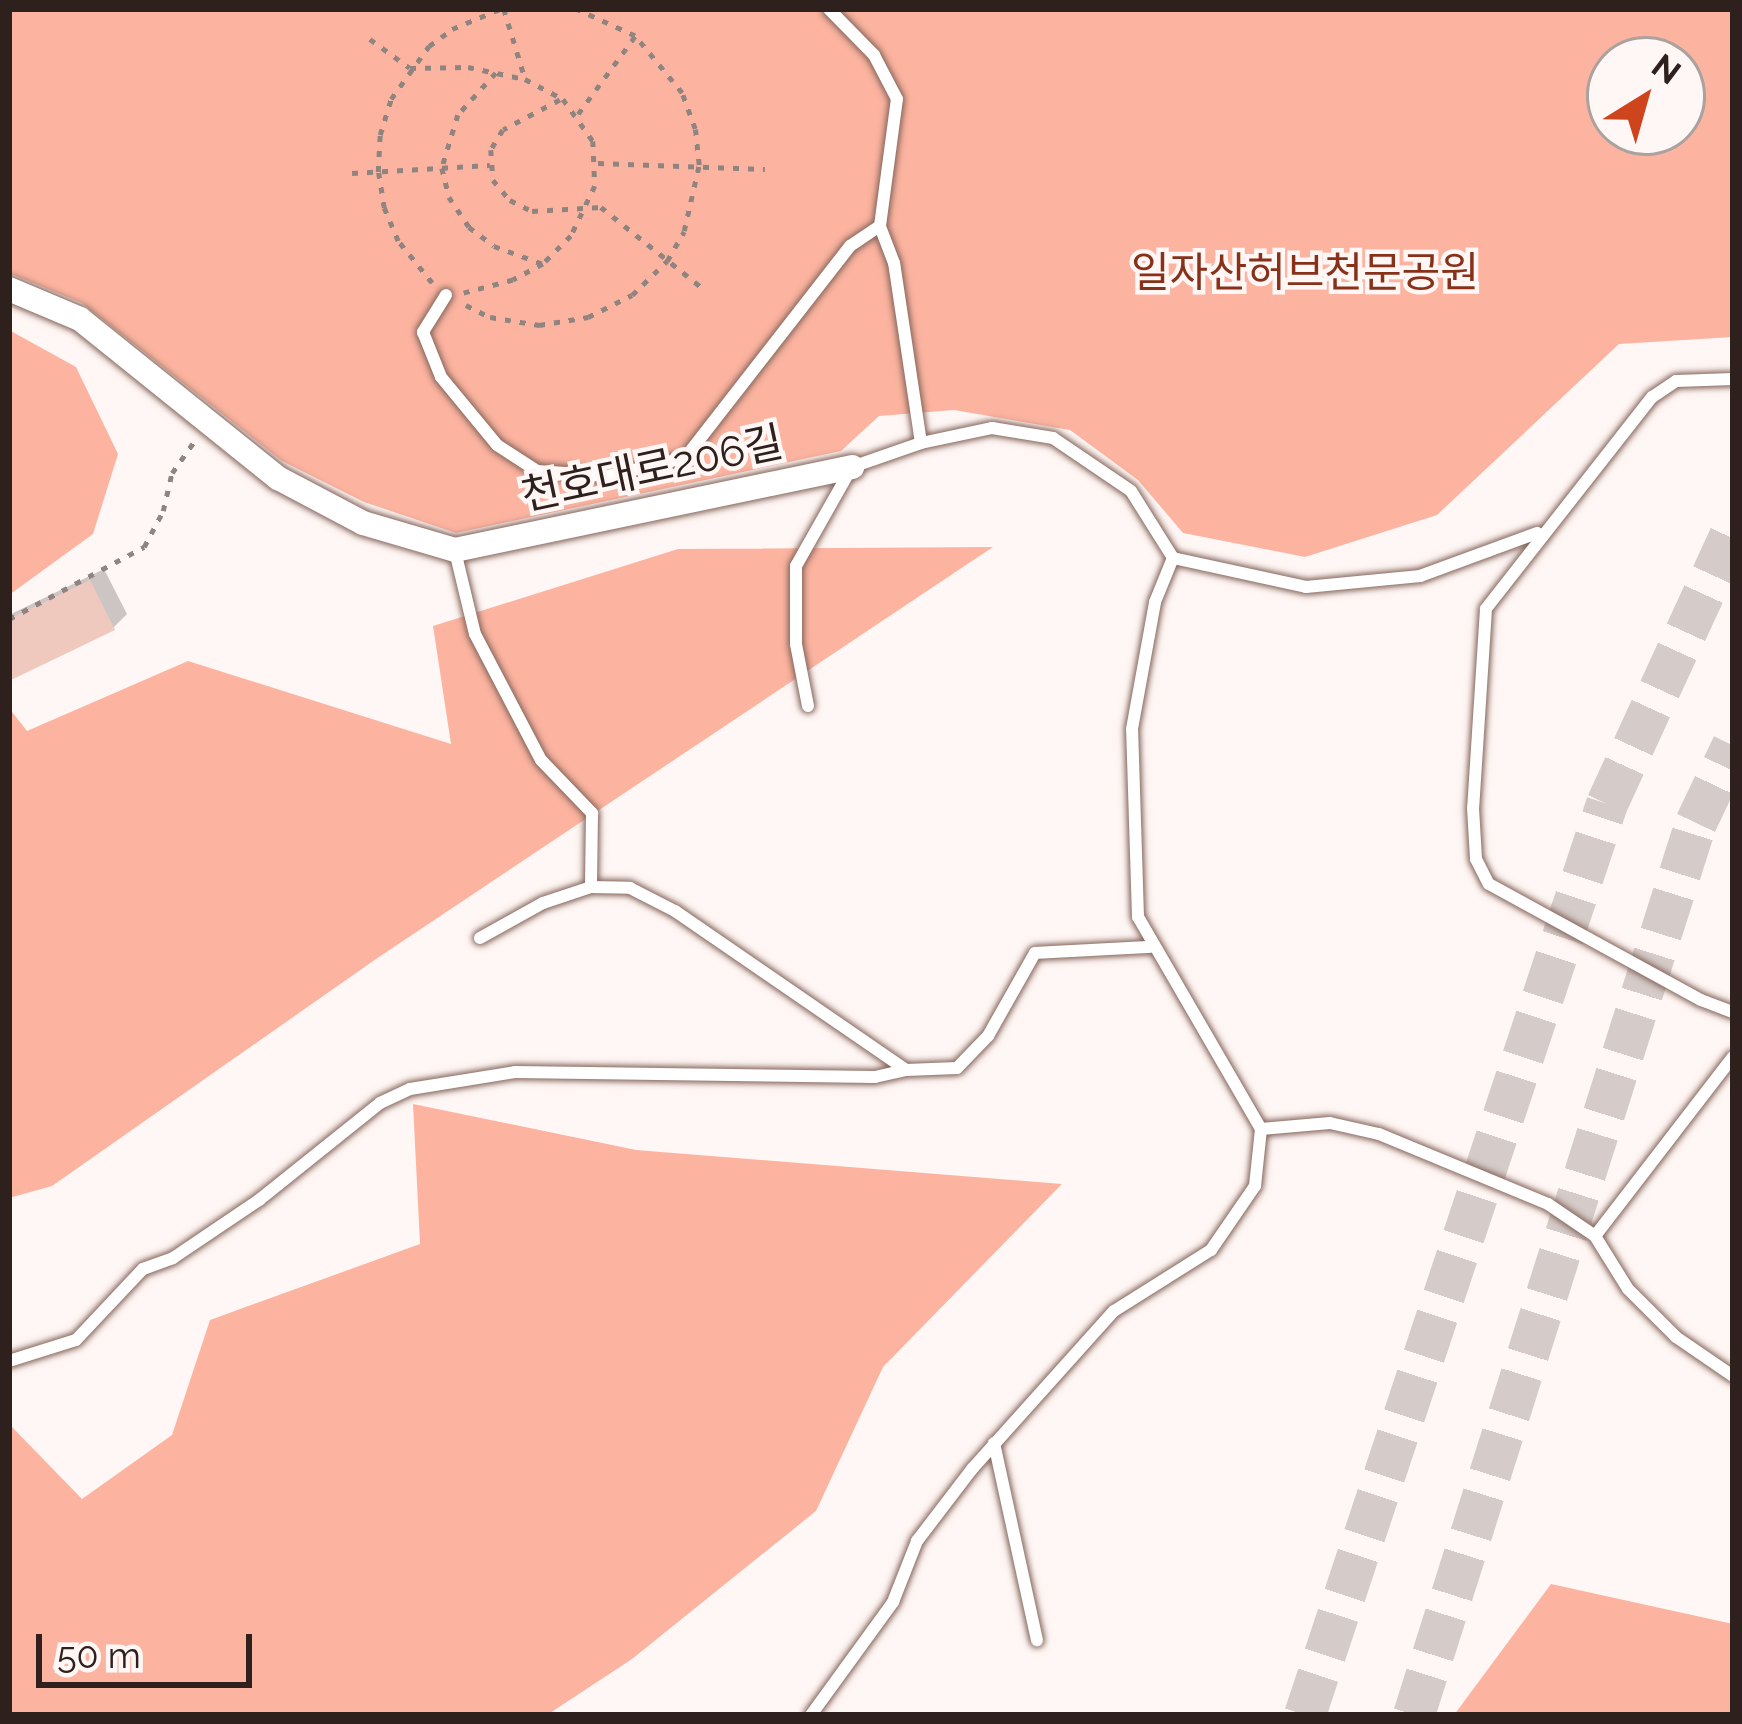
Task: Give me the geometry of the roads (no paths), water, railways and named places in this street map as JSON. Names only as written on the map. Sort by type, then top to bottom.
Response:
[{"type":"street","name":"천호대로206길","points":[[9,289],[80,319],[278,478],[363,523],[455,550],[852,467]]},
{"type":"lane","points":[[829,9],[874,56],[897,99],[880,226],[894,262],[921,443]]},
{"type":"lane","points":[[446,295],[423,332],[441,376],[497,445],[537,472],[607,476],[686,458],[850,246],[880,226]]},
{"type":"lane","points":[[1733,379],[1676,381],[1652,397],[1486,608],[1473,808],[1476,859],[1489,884],[1522,907],[1733,1012]]},
{"type":"lane","name":"천호대로206길","points":[[852,467],[921,443],[992,428],[1053,438],[1131,491],[1173,558]]},
{"type":"lane","points":[[808,706],[796,644],[796,566],[852,467]]},
{"type":"lane","points":[[811,1715],[893,1601],[917,1541],[994,1443],[1114,1311],[1211,1250],[1256,1186],[1261,1130],[1151,947],[1138,917],[1132,729],[1156,602],[1173,558],[1306,586],[1420,576],[1542,532]]},
{"type":"lane","points":[[455,550],[475,634],[518,718],[541,760],[592,813],[591,887]]},
{"type":"lane","points":[[480,938],[543,903],[591,887],[630,888],[675,911],[906,1070]]},
{"type":"lane","points":[[9,1361],[76,1340],[143,1269],[172,1258],[242,1212],[380,1103],[410,1089],[515,1072],[875,1077],[957,1068],[988,1036],[1035,952],[1151,947]]},
{"type":"lane","points":[[1595,1236],[1733,1057]]},
{"type":"lane","points":[[1261,1130],[1330,1123],[1378,1134],[1548,1204],[1595,1236],[1628,1289],[1676,1337],[1733,1376]]},
{"type":"lane","points":[[994,1443],[1037,1640]]},
{"type":"tunnel","points":[[1305,1715],[1607,804],[1733,530]]},
{"type":"tunnel","points":[[1414,1715],[1696,823],[1733,745]]},
{"type":"park label","name":"일자산허브천문공원","points":[[1305,273]]}]
